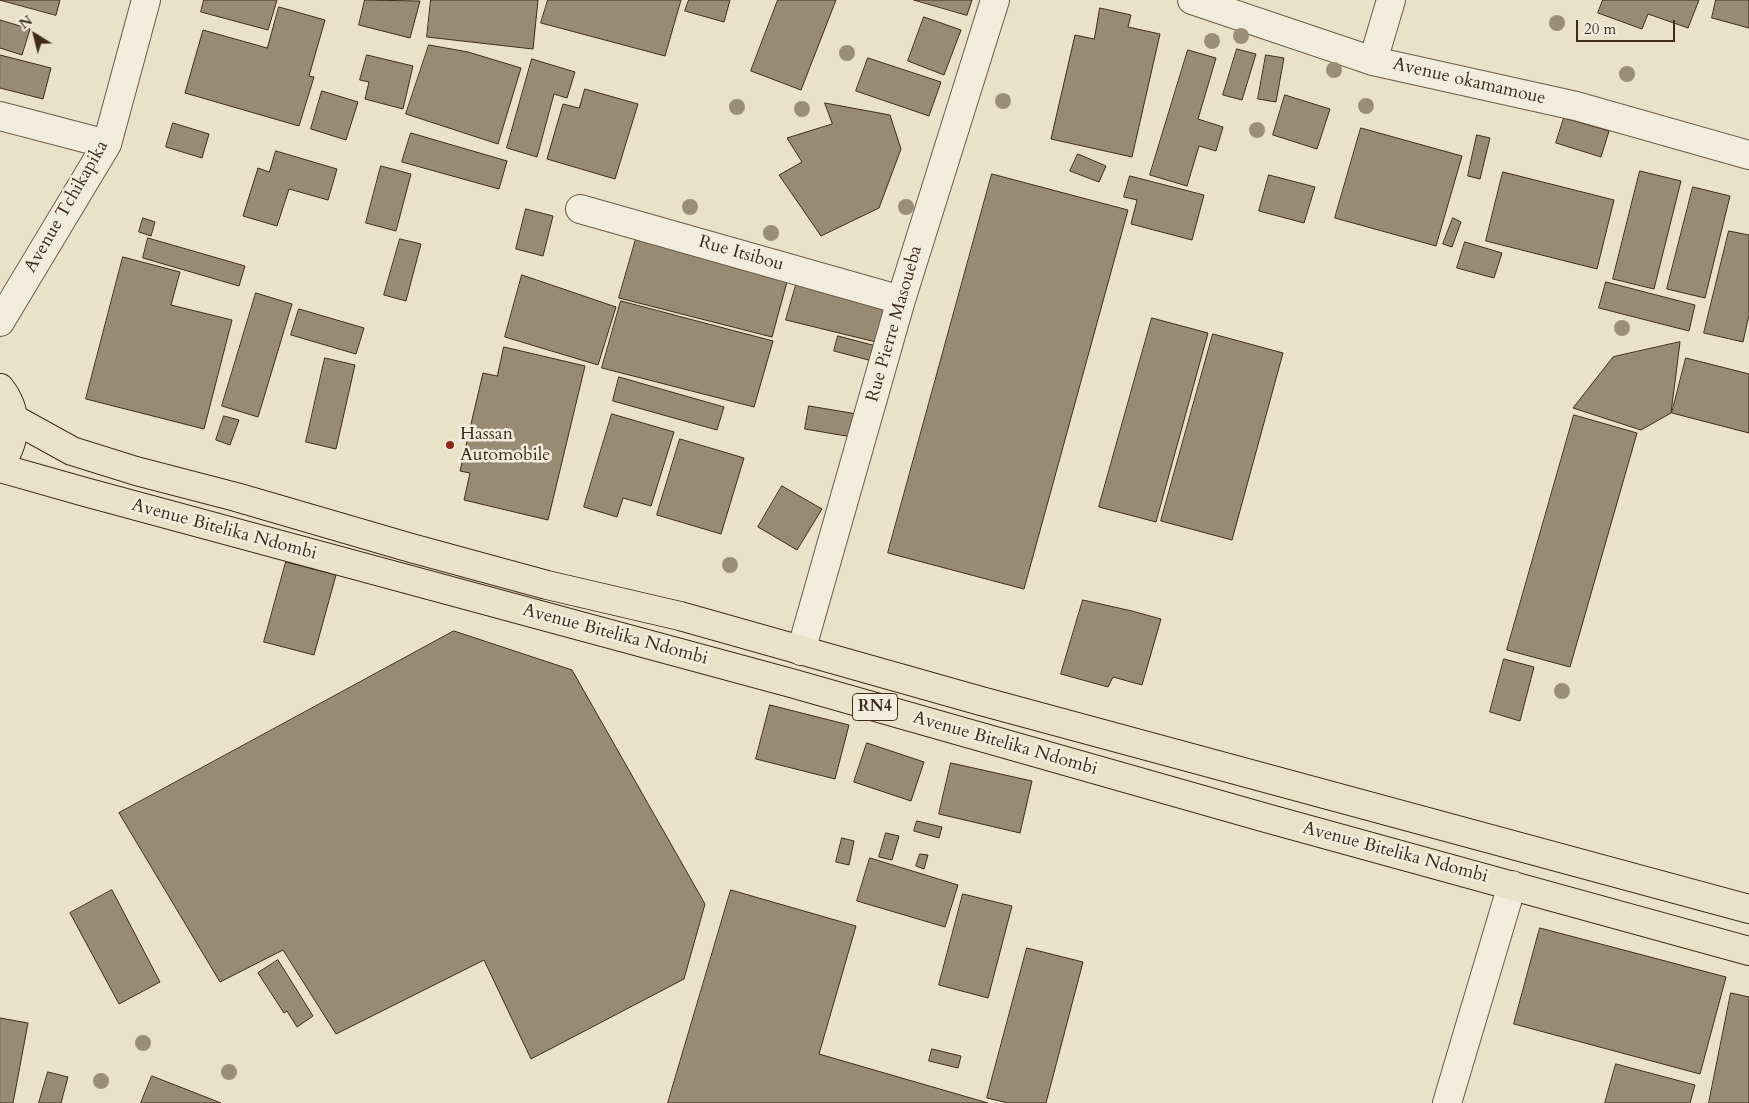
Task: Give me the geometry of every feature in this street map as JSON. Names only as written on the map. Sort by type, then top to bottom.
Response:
[{"type":"highway","points":[[0,388],[11,406],[14,420],[14,437],[8,453],[0,466]]},
{"type":"highway","name":"Avenue Bitelika Ndombi","points":[[14,420],[72,451],[136,471],[236,497],[547,585],[680,616],[801,651],[1749,909]]},
{"type":"highway","name":"Avenue Bitelika Ndombi","points":[[0,466],[85,492],[791,683],[1218,805],[1749,951]]},
{"type":"street","name":"Avenue Tchikapika","points":[[0,322],[107,144],[146,0]]},
{"type":"street","name":"Rue Pierre Masoueba","points":[[801,651],[900,300],[995,0]]},
{"type":"street","name":"Avenue okamamoue","points":[[1192,0],[1373,61],[1576,106],[1749,154]]},
{"type":"street","points":[[1373,61],[1391,0]]},
{"type":"street","points":[[0,116],[107,144]]},
{"type":"street","name":"Rue Itsibou","points":[[580,209],[900,300]]},
{"type":"street","points":[[1448,1103],[1512,886]]},
{"type":"building","points":[[0,0],[60,0],[56,15]]},
{"type":"building","points":[[204,0],[277,0],[268,30],[201,12]]},
{"type":"building","points":[[365,0],[420,1],[410,38],[359,25]]},
{"type":"building","points":[[431,0],[538,0],[533,49],[427,37]]},
{"type":"building","points":[[548,0],[681,0],[665,56],[541,23]]},
{"type":"building","points":[[689,0],[730,0],[724,22],[685,11]]},
{"type":"building","points":[[778,0],[836,0],[801,90],[751,71]]},
{"type":"building","points":[[914,0],[972,0],[967,15]]},
{"type":"building","points":[[1603,0],[1699,0],[1688,28],[1648,14],[1642,29],[1598,13]]},
{"type":"building","points":[[1716,0],[1749,0],[1749,28],[1712,18]]},
{"type":"building","points":[[279,7],[325,20],[309,76],[314,77],[299,126],[185,93],[203,30],[267,48]]},
{"type":"building","points":[[1100,8],[1131,15],[1128,27],[1160,34],[1132,157],[1051,139],[1075,35],[1094,39]]},
{"type":"building","points":[[924,17],[961,30],[944,75],[908,61]]},
{"type":"building","points":[[0,20],[30,29],[22,55],[0,48]]},
{"type":"building","points":[[429,45],[468,52],[521,68],[498,144],[406,114]]},
{"type":"building","points":[[1237,49],[1256,54],[1242,100],[1223,95]]},
{"type":"building","points":[[1188,50],[1216,58],[1198,119],[1223,127],[1216,151],[1199,146],[1187,186],[1150,175]]},
{"type":"building","points":[[0,55],[51,68],[43,99],[0,88]]},
{"type":"building","points":[[367,55],[413,66],[403,109],[365,99],[369,82],[360,80]]},
{"type":"building","points":[[1266,55],[1284,58],[1276,102],[1258,99]]},
{"type":"building","points":[[868,58],[941,82],[929,116],[856,91]]},
{"type":"building","points":[[532,59],[575,72],[567,98],[554,94],[537,157],[507,148]]},
{"type":"building","points":[[585,89],[638,104],[615,179],[547,159],[563,104],[579,108]]},
{"type":"building","points":[[322,91],[358,102],[346,140],[311,129]]},
{"type":"building","points":[[1285,95],[1330,109],[1317,149],[1273,135]]},
{"type":"building","points":[[825,103],[890,115],[901,149],[879,208],[821,236],[779,175],[802,162],[787,138],[832,124]]},
{"type":"building","points":[[1564,118],[1609,131],[1601,157],[1556,143]]},
{"type":"building","points":[[173,123],[209,134],[202,158],[166,147]]},
{"type":"building","points":[[1361,128],[1462,156],[1436,246],[1335,218]]},
{"type":"building","points":[[411,133],[507,161],[499,189],[402,162]]},
{"type":"building","points":[[1477,135],[1490,138],[1480,179],[1468,176]]},
{"type":"building","points":[[276,151],[337,169],[328,200],[289,189],[277,226],[243,216],[258,168],[269,172]]},
{"type":"building","points":[[1078,154],[1106,166],[1099,182],[1070,171]]},
{"type":"building","points":[[381,166],[411,174],[396,231],[366,223]]},
{"type":"building","points":[[1640,171],[1681,181],[1654,289],[1613,279]]},
{"type":"building","points":[[1503,172],[1614,200],[1597,269],[1486,241]]},
{"type":"building","points":[[992,174],[1128,210],[1024,589],[888,553]]},
{"type":"building","points":[[1269,175],[1315,187],[1304,223],[1259,211]]},
{"type":"building","points":[[1130,176],[1204,195],[1192,240],[1131,224],[1137,200],[1124,197]]},
{"type":"building","points":[[1693,187],[1730,196],[1705,298],[1667,289]]},
{"type":"building","points":[[526,209],[553,216],[543,256],[516,249]]},
{"type":"building","points":[[143,218],[155,222],[151,236],[139,232]]},
{"type":"building","points":[[1453,218],[1461,222],[1452,247],[1443,244]]},
{"type":"building","points":[[1729,231],[1749,235],[1749,315],[1743,342],[1704,333]]},
{"type":"building","points":[[148,238],[245,266],[239,286],[143,258]]},
{"type":"building","points":[[400,239],[421,244],[406,301],[384,295]]},
{"type":"building","points":[[636,239],[790,271],[772,337],[619,298]]},
{"type":"building","points":[[1465,242],[1502,253],[1494,278],[1457,268]]},
{"type":"building","points":[[123,257],[180,272],[171,305],[232,320],[204,429],[86,399]]},
{"type":"building","points":[[522,275],[616,307],[598,365],[505,337]]},
{"type":"building","points":[[1606,282],[1695,305],[1689,331],[1599,308]]},
{"type":"building","points":[[796,285],[889,307],[880,343],[786,320]]},
{"type":"building","points":[[256,293],[292,304],[258,417],[222,406]]},
{"type":"building","points":[[621,301],[773,341],[754,407],[602,368]]},
{"type":"building","points":[[299,309],[364,328],[356,354],[291,335]]},
{"type":"building","points":[[1152,318],[1208,333],[1156,522],[1099,507]]},
{"type":"building","points":[[1213,334],[1283,353],[1232,540],[1161,521]]},
{"type":"building","points":[[838,336],[880,347],[876,362],[834,351]]},
{"type":"building","points":[[1680,342],[1671,413],[1641,430],[1573,408],[1613,357]]},
{"type":"building","points":[[504,347],[585,366],[548,520],[464,500],[470,473],[460,471],[483,373],[497,376]]},
{"type":"building","points":[[325,358],[355,365],[336,449],[306,442]]},
{"type":"building","points":[[1686,358],[1749,374],[1749,433],[1672,413]]},
{"type":"building","points":[[619,377],[724,407],[717,430],[613,401]]},
{"type":"building","points":[[809,406],[857,414],[852,437],[805,429]]},
{"type":"building","points":[[612,414],[674,432],[651,506],[623,498],[617,517],[584,507]]},
{"type":"building","points":[[1574,415],[1637,433],[1570,667],[1507,650]]},
{"type":"building","points":[[224,416],[239,420],[230,445],[216,440]]},
{"type":"building","points":[[680,439],[744,458],[721,534],[657,515]]},
{"type":"building","points":[[782,486],[822,509],[797,550],[758,527]]},
{"type":"building","points":[[286,562],[336,575],[314,655],[264,642]]},
{"type":"building","points":[[1083,600],[1161,619],[1142,685],[1113,677],[1108,687],[1061,674]]},
{"type":"building","points":[[454,631],[572,670],[705,904],[684,979],[531,1059],[484,960],[336,1034],[283,950],[220,982],[119,813]]},
{"type":"building","points":[[1504,659],[1534,667],[1520,721],[1490,712]]},
{"type":"building","points":[[770,705],[849,725],[835,779],[756,759]]},
{"type":"building","points":[[867,743],[924,762],[911,801],[854,782]]},
{"type":"building","points":[[951,763],[1032,781],[1020,833],[939,814]]},
{"type":"building","points":[[917,821],[942,827],[939,838],[914,831]]},
{"type":"building","points":[[886,833],[899,836],[892,860],[879,857]]},
{"type":"building","points":[[842,838],[854,841],[849,865],[836,862]]},
{"type":"building","points":[[920,854],[928,855],[924,869],[916,866]]},
{"type":"building","points":[[870,858],[958,885],[945,927],[857,901]]},
{"type":"building","points":[[112,890],[160,982],[119,1004],[70,913]]},
{"type":"building","points":[[731,890],[856,926],[819,1054],[988,1103],[668,1103]]},
{"type":"building","points":[[963,894],[1012,906],[988,998],[939,985]]},
{"type":"building","points":[[1540,928],[1726,977],[1700,1074],[1514,1024]]},
{"type":"building","points":[[1027,948],[1083,962],[1046,1103],[1008,1103],[987,1098]]},
{"type":"building","points":[[278,960],[313,1016],[297,1027],[287,1011],[284,1013],[258,973]]},
{"type":"building","points":[[1731,993],[1749,997],[1749,1103],[1709,1103]]},
{"type":"building","points":[[0,1018],[28,1023],[13,1103],[0,1103]]},
{"type":"building","points":[[932,1049],[961,1056],[958,1068],[929,1061]]},
{"type":"building","points":[[1616,1064],[1695,1085],[1690,1103],[1605,1103]]},
{"type":"building","points":[[48,1072],[68,1077],[61,1103],[39,1103]]},
{"type":"building","points":[[152,1076],[221,1103],[141,1103]]},
{"type":"place","name":"Hassan Automobile","points":[[450,445]]}]
